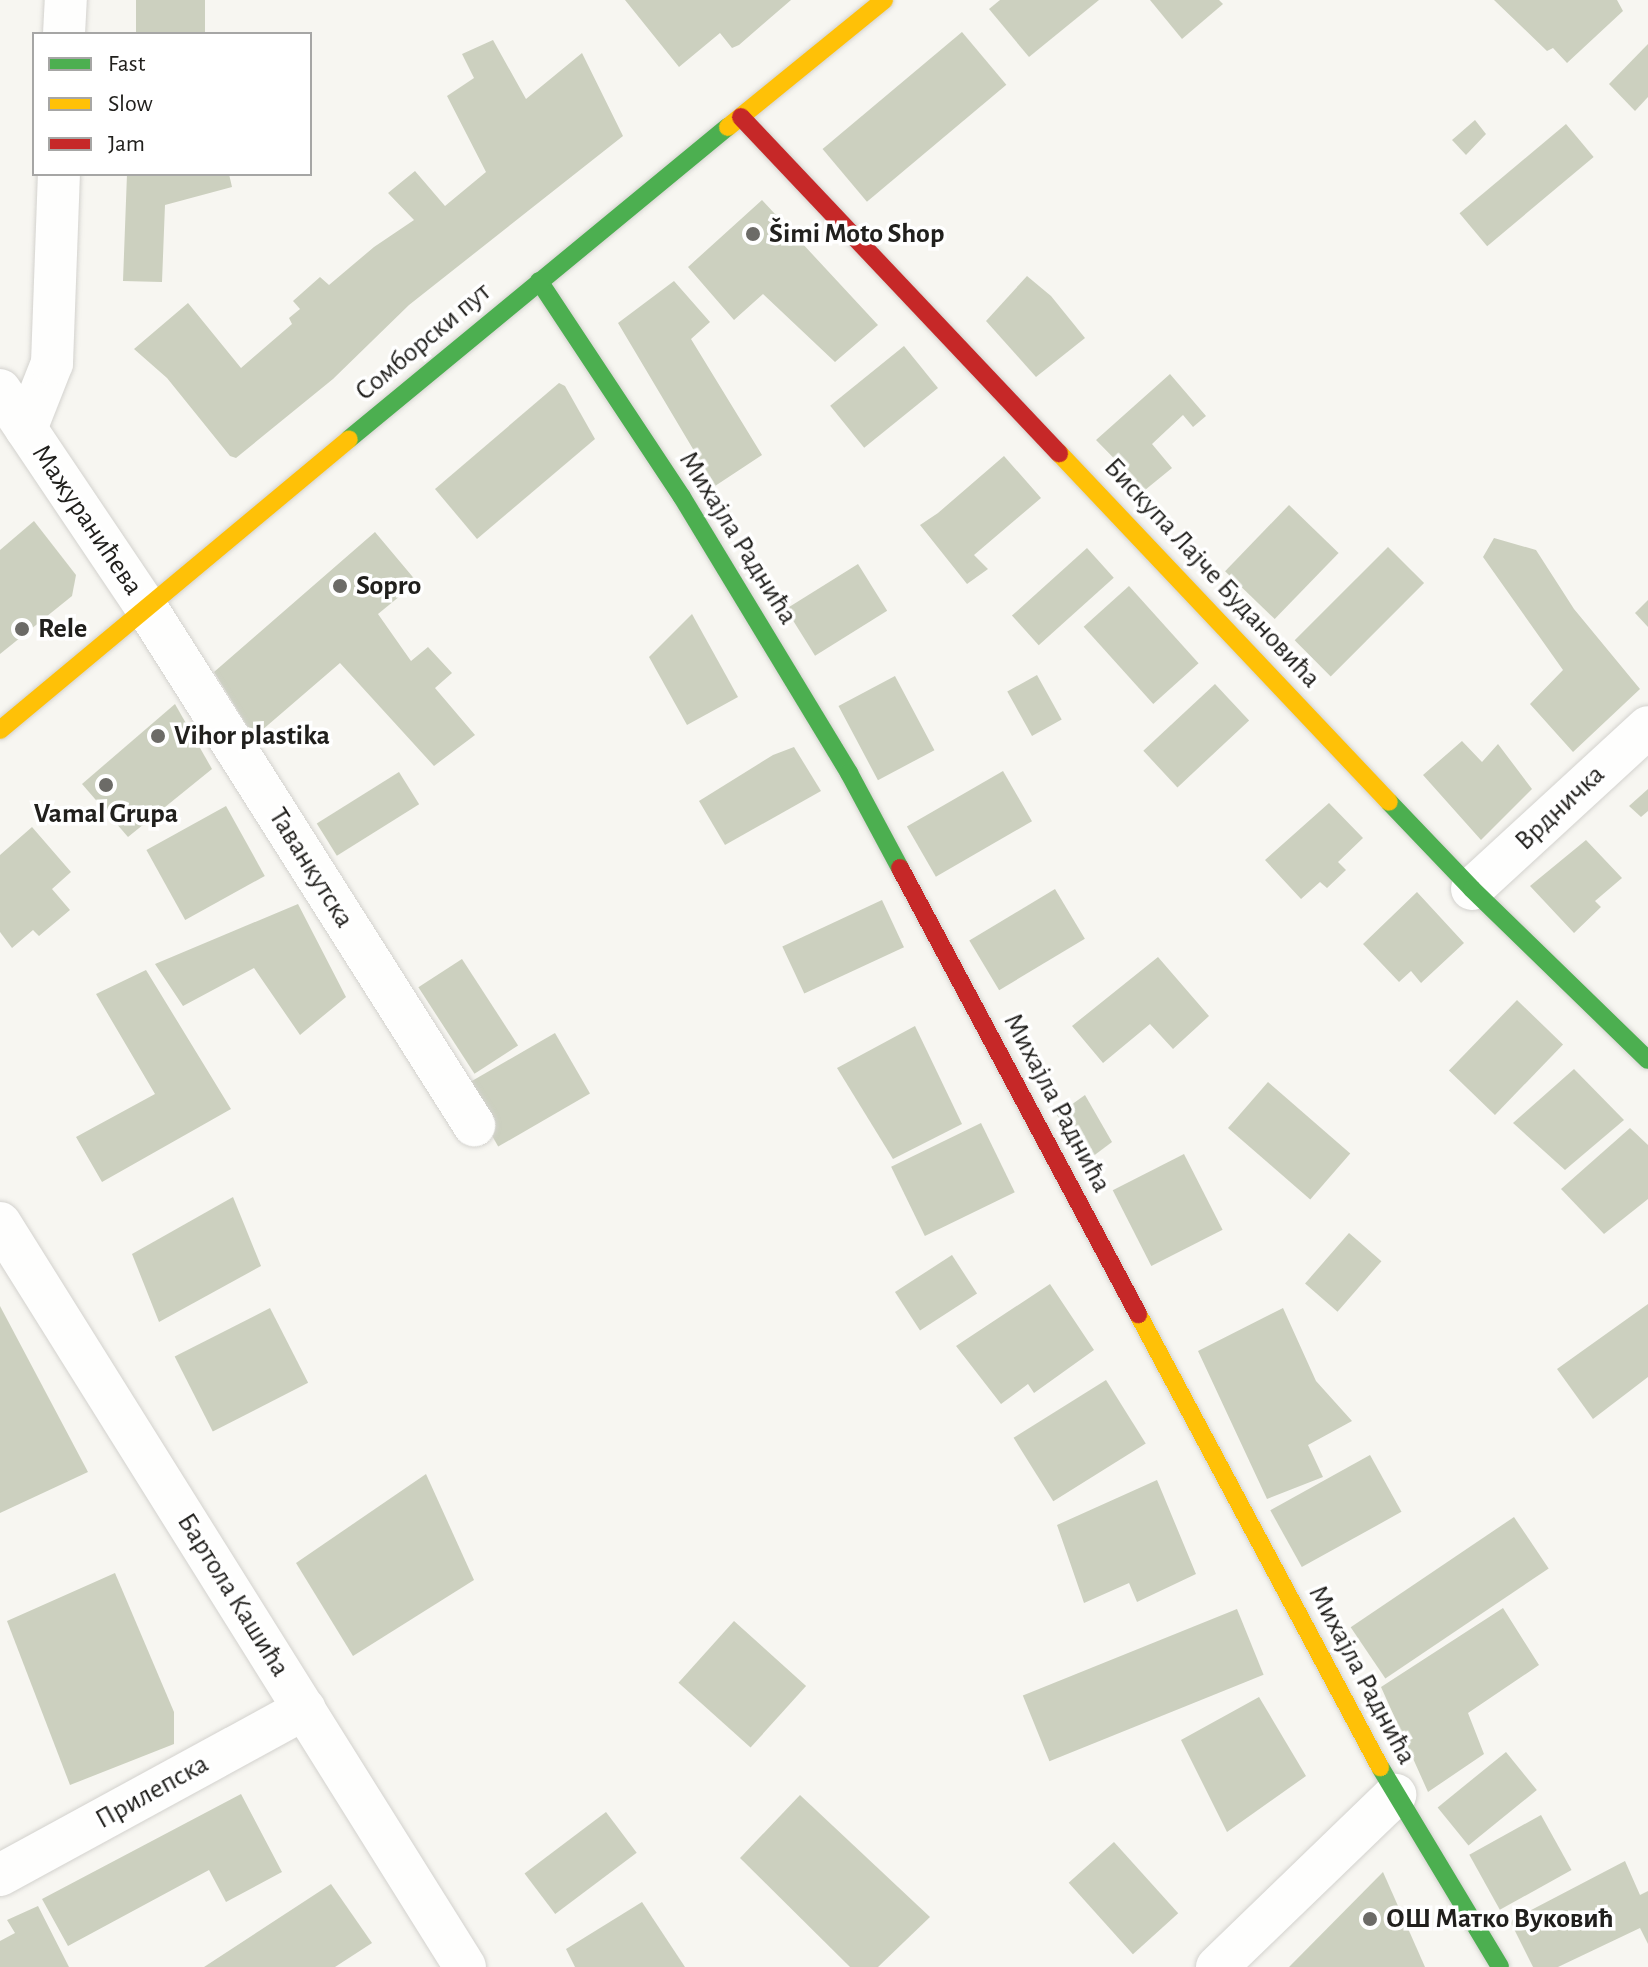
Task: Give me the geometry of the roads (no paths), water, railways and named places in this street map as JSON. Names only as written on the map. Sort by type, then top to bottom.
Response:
[{"type":"street","points":[[64,32],[66,0]]},
{"type":"street","name":"Сомборски пут","points":[[0,730],[148,610],[539,281],[884,0]]},
{"type":"street","name":"Бискупа Лајче Будановића","points":[[741,117],[1472,889],[1648,1060]]},
{"type":"street","points":[[26,429],[52,363],[59,176]]},
{"type":"street","name":"Михајла Раднића","points":[[539,281],[682,497],[849,773],[1395,1795],[1500,1967]]},
{"type":"street","name":"Мажуранићева","points":[[0,390],[148,610]]},
{"type":"street","name":"Таванкутска","points":[[148,610],[474,1125]]},
{"type":"street","name":"Врдничка","points":[[1472,889],[1648,727]]},
{"type":"street","name":"Бартола Кашића","points":[[0,1223],[465,1967]]},
{"type":"street","name":"Прилепска","points":[[0,1875],[305,1709]]},
{"type":"street","points":[[1217,1967],[1395,1795]]},
{"type":"place","name":"Šimi Moto Shop","points":[[753,234]]},
{"type":"place","name":"Sopro","points":[[340,586]]},
{"type":"place","name":"Rele","points":[[22,629]]},
{"type":"place","name":"Vihor plastika","points":[[158,736]]},
{"type":"place","name":"Vamal Grupa","points":[[106,785]]},
{"type":"place","name":"ОШ Матко Вуковић","points":[[1370,1919]]}]
